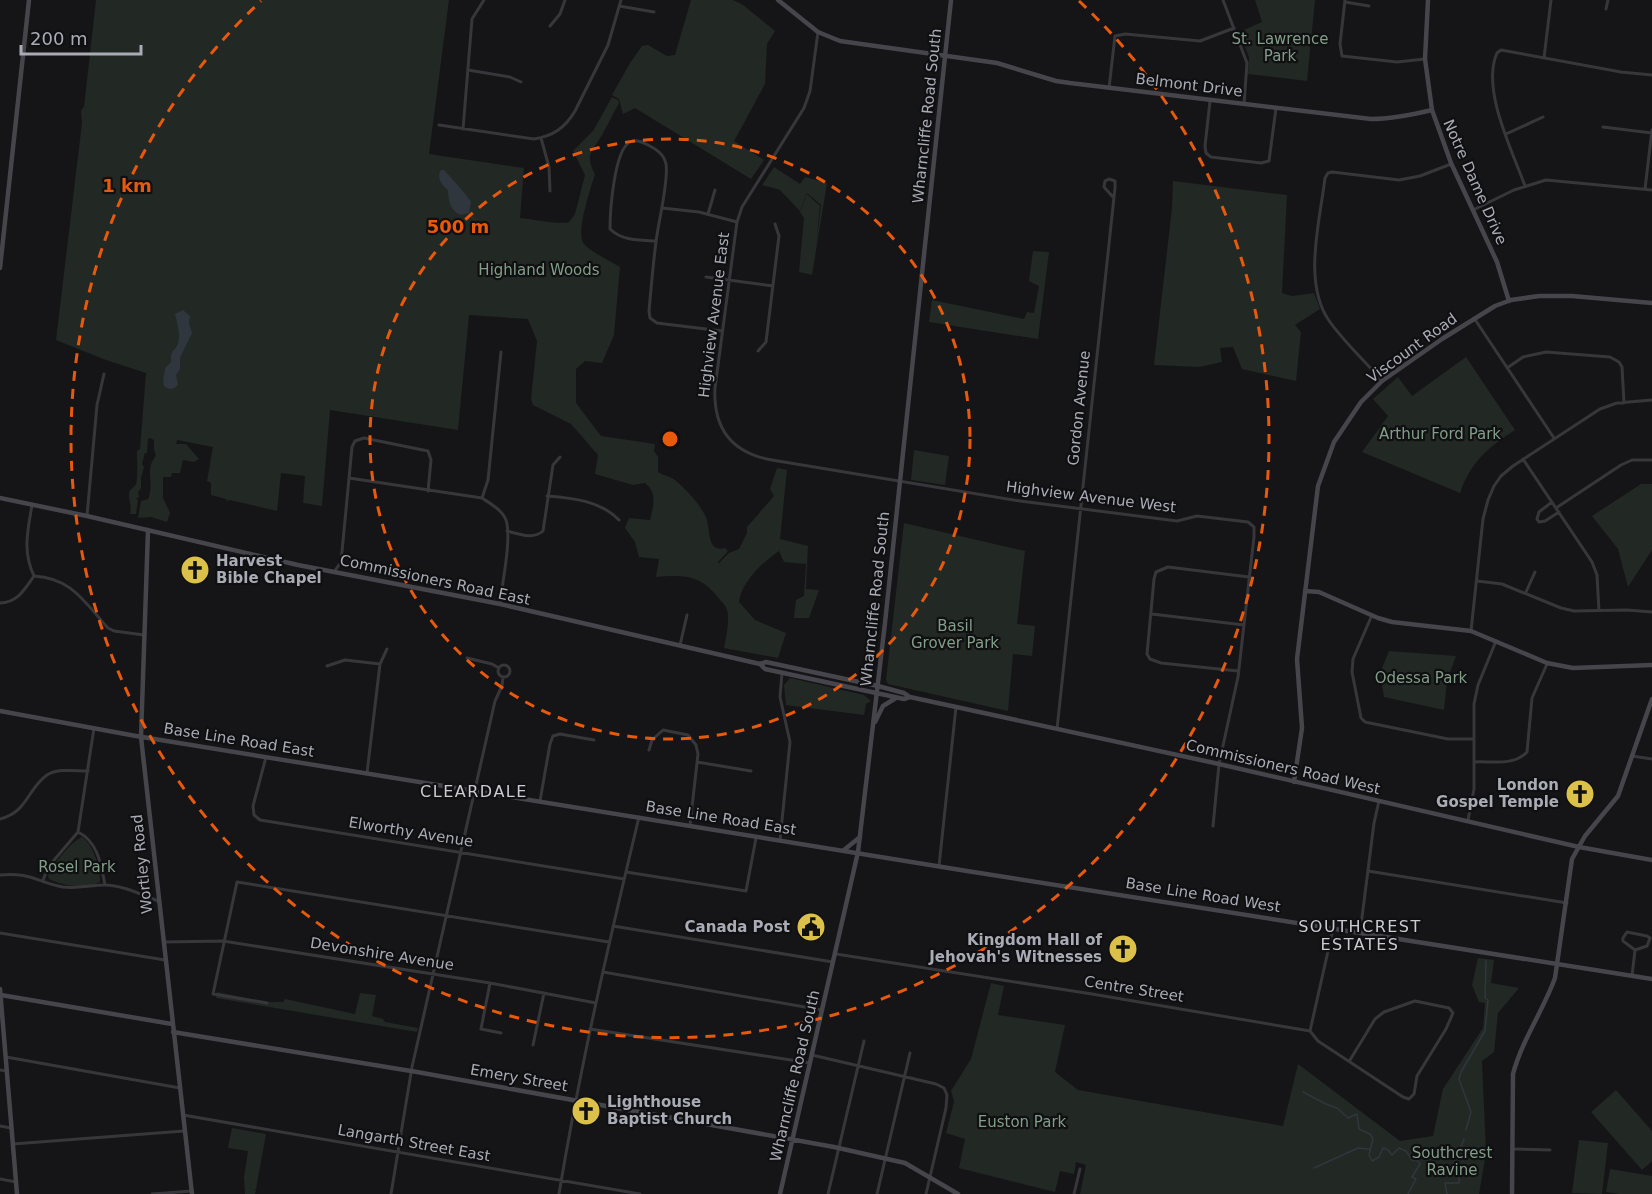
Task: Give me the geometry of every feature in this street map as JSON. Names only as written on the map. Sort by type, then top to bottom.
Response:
[{"type":"street","points":[[0,268],[29,0]]},
{"type":"street","points":[[463,129],[472,19],[484,0]]},
{"type":"street","points":[[550,26],[560,14],[565,0]]},
{"type":"street","points":[[439,125],[519,138],[541,138],[560,129],[575,111],[608,45],[621,0]]},
{"type":"street","name":"Belmont Drive","points":[[778,0],[818,32],[840,41],[997,63],[1056,81],[1386,119],[1432,110]]},
{"type":"street","name":"Wharncliffe Road South","points":[[780,1194],[858,852],[878,686],[951,0]]},
{"type":"street","points":[[1223,0],[1246,63],[1244,104]]},
{"type":"street","name":"Notre Dame Drive","points":[[1428,0],[1425,59],[1432,110],[1451,164],[1497,262],[1509,301]]},
{"type":"street","points":[[1544,58],[1551,0]]},
{"type":"street","points":[[1606,9],[1608,0]]},
{"type":"street","points":[[1368,6],[1345,1],[1340,44],[1342,56],[1397,62],[1425,59]]},
{"type":"street","points":[[620,6],[654,12]]},
{"type":"street","points":[[1108,87],[1115,36],[1125,34],[1200,41],[1234,28]]},
{"type":"street","name":"Highview Avenue East","points":[[818,32],[810,91],[804,108],[742,207],[737,222],[715,388],[715,409],[722,428],[735,445],[745,453],[758,458],[900,483]]},
{"type":"street","points":[[1525,186],[1493,97],[1491,80],[1497,53],[1501,50],[1621,72],[1652,75]]},
{"type":"street","points":[[468,70],[510,77],[521,82]]},
{"type":"street","points":[[1210,100],[1206,153],[1211,157],[1221,159],[1261,163],[1269,161],[1276,108]]},
{"type":"street","points":[[1506,134],[1543,117]]},
{"type":"street","points":[[1603,127],[1652,132],[1645,189]]},
{"type":"street","points":[[541,138],[549,167],[550,191]]},
{"type":"street","points":[[656,241],[624,238],[610,230],[617,164],[627,143],[632,141],[637,140],[660,152],[666,168],[656,241],[650,318],[657,323],[722,331]]},
{"type":"street","points":[[1382,381],[1330,322],[1314,285],[1325,178],[1328,173],[1332,172],[1399,180],[1410,179],[1451,164]]},
{"type":"street","name":"Gordon Avenue","points":[[1057,729],[1115,181],[1109,178],[1105,181],[1104,187],[1113,197]]},
{"type":"street","points":[[1473,210],[1525,186],[1546,180],[1652,190]]},
{"type":"street","points":[[0,183],[8,185]]},
{"type":"street","points":[[708,214],[715,190]]},
{"type":"street","points":[[662,208],[708,214],[737,222]]},
{"type":"street","points":[[758,351],[766,342],[779,236],[776,224]]},
{"type":"street","points":[[706,277],[773,286]]},
{"type":"street","name":"Viscount Road","points":[[1294,782],[1302,728],[1297,659],[1317,495],[1334,442],[1360,402],[1382,381],[1474,318],[1509,301],[1539,296],[1572,296],[1652,303]]},
{"type":"street","points":[[1474,318],[1554,438]]},
{"type":"street","points":[[482,498],[488,480],[501,352]]},
{"type":"street","points":[[1507,369],[1523,357],[1546,352],[1610,357],[1622,367],[1624,403]]},
{"type":"street","points":[[87,516],[97,405],[104,374]]},
{"type":"street","points":[[1472,631],[1483,519],[1488,500],[1501,476],[1600,409],[1624,403],[1652,400]]},
{"type":"street","points":[[334,572],[341,562],[352,447],[356,441],[364,438],[428,451],[431,460],[428,491]]},
{"type":"street","points":[[507,531],[531,537],[538,536],[543,531],[553,465],[560,457]]},
{"type":"street","points":[[1523,459],[1592,562],[1597,575],[1599,611]]},
{"type":"street","points":[[1556,508],[1621,465],[1632,460],[1652,460]]},
{"type":"street","points":[[349,478],[482,498],[500,511],[506,520],[507,531],[500,604]]},
{"type":"street","name":"Highview Avenue West","points":[[900,483],[1177,521],[1197,516],[1248,522],[1254,527],[1238,671],[1219,764],[1213,826]]},
{"type":"street","points":[[547,496],[594,504],[611,511],[619,520]]},
{"type":"street","name":"Commissioners Road East","points":[[0,498],[334,572],[500,604],[760,664],[766,662],[783,665],[878,686]]},
{"type":"street","points":[[1552,502],[1539,512],[1537,519],[1542,522],[1559,512]]},
{"type":"street","points":[[32,504],[26,532],[26,554],[34,576]]},
{"type":"street","name":"Wortley Road","points":[[148,530],[141,737],[192,1192]]},
{"type":"street","points":[[1238,671],[1161,663],[1150,659],[1147,654],[1154,579],[1156,572],[1168,567],[1249,577]]},
{"type":"street","points":[[1526,592],[1535,572]]},
{"type":"street","points":[[0,603],[15,600],[34,576]]},
{"type":"street","points":[[34,576],[47,577],[76,591],[108,628],[114,631],[144,634]]},
{"type":"street","points":[[1477,581],[1502,584],[1561,608],[1583,612],[1627,610],[1652,612]]},
{"type":"street","points":[[1305,591],[1325,594],[1392,622],[1472,631],[1547,663],[1573,668],[1652,665]]},
{"type":"street","points":[[1152,614],[1244,624]]},
{"type":"street","points":[[680,646],[687,615]]},
{"type":"street","points":[[1372,615],[1353,659],[1352,672],[1361,718],[1365,722],[1448,739],[1474,739]]},
{"type":"street","points":[[1468,820],[1474,789],[1474,704],[1477,688],[1496,641]]},
{"type":"street","points":[[367,773],[380,664],[387,649]]},
{"type":"street","points":[[391,1194],[411,1071],[459,852],[495,701],[504,677],[509,675],[509,669],[504,665],[499,668],[467,658]]},
{"type":"street","points":[[327,666],[345,660],[380,664]]},
{"type":"street","points":[[1474,762],[1514,761],[1527,752],[1532,698],[1547,663]]},
{"type":"street","name":"Commissioners Road East","points":[[760,664],[765,669],[877,693]]},
{"type":"street","points":[[780,840],[790,742],[780,697],[783,665]]},
{"type":"street","points":[[499,668],[498,674],[504,677]]},
{"type":"street","name":"Commissioners Road West","points":[[878,686],[904,693],[910,697],[1219,764],[1579,847],[1652,860]]},
{"type":"street","name":"Commissioners Road West","points":[[877,693],[904,699],[910,697]]},
{"type":"street","points":[[873,727],[883,706],[891,699],[897,698]]},
{"type":"street","points":[[1512,1194],[1515,1067],[1555,978],[1572,859],[1593,826],[1618,796],[1652,699]]},
{"type":"street","points":[[939,866],[956,707]]},
{"type":"street","name":"Base Line Road East","points":[[0,711],[141,737],[858,852]]},
{"type":"street","points":[[43,880],[49,866],[78,832],[94,728]]},
{"type":"street","points":[[648,750],[652,740],[663,730],[688,735],[696,745],[697,762],[690,825]]},
{"type":"street","points":[[540,801],[553,736],[560,734],[594,740]]},
{"type":"street","points":[[1632,756],[1652,759]]},
{"type":"street","name":"Elworthy Avenue","points":[[266,757],[254,806],[254,815],[260,820],[624,879]]},
{"type":"street","points":[[697,762],[751,771]]},
{"type":"street","points":[[0,819],[19,810],[47,775],[67,770],[88,771]]},
{"type":"street","points":[[1360,933],[1374,823],[1379,801]]},
{"type":"street","points":[[559,1194],[574,1101],[589,1029],[639,817]]},
{"type":"street","points":[[78,832],[88,837],[93,843],[103,870],[105,885]]},
{"type":"street","points":[[626,872],[746,891],[757,836]]},
{"type":"street","points":[[844,850],[860,837]]},
{"type":"street","name":"Base Line Road West","points":[[858,852],[1652,979]]},
{"type":"street","points":[[1368,871],[1567,903]]},
{"type":"street","points":[[0,875],[21,874],[74,888],[105,885],[158,901]]},
{"type":"street","points":[[267,1004],[213,994],[237,882],[609,942]]},
{"type":"street","points":[[613,926],[833,962]]},
{"type":"street","points":[[1310,1031],[1333,929]]},
{"type":"street","points":[[1627,932],[1650,938],[1647,946],[1635,950],[1623,941],[1627,932]]},
{"type":"street","points":[[0,933],[165,960]]},
{"type":"street","name":"Devonshire Avenue","points":[[163,942],[223,941],[490,983],[596,1003]]},
{"type":"street","points":[[1632,976],[1635,950]]},
{"type":"street","name":"Centre Street","points":[[836,954],[1092,993],[1310,1031],[1318,1041],[1403,1097],[1409,1098],[1414,1094],[1417,1076],[1453,1013],[1449,1008],[1415,1001],[1384,1012],[1375,1019],[1350,1060]]},
{"type":"street","points":[[603,972],[822,1010]]},
{"type":"street","points":[[490,983],[481,1029],[501,1032]]},
{"type":"street","points":[[0,989],[17,1194]]},
{"type":"street","points":[[532,1045],[544,993]]},
{"type":"street","points":[[0,995],[172,1024]]},
{"type":"street","points":[[589,1029],[810,1063]]},
{"type":"street","name":"Emery Street","points":[[173,1032],[411,1071],[839,1148],[905,1163],[958,1194]]},
{"type":"street","points":[[828,1194],[864,1041]]},
{"type":"street","points":[[877,1194],[910,1053]]},
{"type":"street","points":[[812,1055],[936,1084],[944,1088],[947,1095],[927,1194]]},
{"type":"street","points":[[6,1058],[180,1088]]},
{"type":"street","points":[[0,1070],[7,1071]]},
{"type":"street","name":"Langarth Street East","points":[[183,1115],[640,1194]]},
{"type":"street","points":[[0,1126],[11,1128]]},
{"type":"street","points":[[13,1144],[185,1131]]},
{"type":"street","points":[[1512,1149],[1550,1150]]},
{"type":"street","points":[[1074,1194],[1080,1169]]},
{"type":"street","points":[[0,1179],[16,1182]]},
{"type":"street","points":[[152,1194],[192,1192]]},
{"type":"green space","name":"Highland Woods","points":[[96,0],[449,0],[429,154],[524,168],[520,218],[569,222],[575,214],[585,175],[573,151],[593,131],[612,97],[618,100],[619,103],[591,153],[590,162],[595,174],[581,230],[584,244],[587,247],[620,267],[614,335],[602,363],[585,361],[576,369],[576,403],[601,436],[655,444],[658,472],[675,480],[692,497],[706,517],[712,544],[728,551],[718,562],[723,568],[719,563],[729,553],[739,549],[747,533],[747,527],[774,496],[770,489],[777,468],[787,470],[780,539],[808,546],[806,589],[819,590],[809,618],[794,618],[796,600],[804,596],[806,564],[784,562],[779,551],[748,580],[739,602],[755,620],[786,633],[778,658],[724,648],[728,614],[725,606],[710,588],[689,577],[656,577],[659,559],[639,557],[635,542],[625,528],[629,518],[650,520],[654,500],[652,491],[645,483],[633,485],[595,474],[598,455],[571,424],[533,405],[531,399],[537,341],[528,319],[469,315],[458,430],[330,410],[322,506],[303,503],[305,476],[281,473],[277,511],[227,501],[211,495],[211,483],[207,481],[213,447],[177,440],[176,444],[186,444],[199,459],[194,462],[183,460],[180,473],[172,473],[171,477],[163,477],[163,498],[170,513],[167,522],[151,517],[138,518],[141,501],[148,499],[150,493],[150,471],[152,461],[156,456],[154,440],[150,438],[142,464],[144,467],[141,488],[138,492],[139,497],[136,499],[138,500],[136,514],[130,514],[129,493],[137,481],[137,451],[140,449],[146,373],[56,340],[82,123],[81,110],[84,107]]},
{"type":"green space","points":[[691,0],[733,0],[743,5],[775,31],[767,44],[765,84],[734,141],[764,160],[751,179],[635,108],[623,114],[619,99],[612,95],[642,46],[648,45],[667,56],[675,55]]},
{"type":"green space","name":"St. Lawrence Park","points":[[1255,0],[1315,0],[1307,81],[1248,74],[1249,57],[1239,32],[1262,22]]},
{"type":"green space","points":[[774,167],[800,184],[805,177],[827,183],[812,275],[799,272],[804,218],[800,212],[807,194],[820,206],[816,248],[821,205],[807,193],[800,211],[780,190],[762,185]]},
{"type":"green space","points":[[1173,181],[1287,195],[1282,293],[1292,296],[1314,293],[1320,309],[1295,325],[1301,332],[1296,381],[1242,369],[1233,347],[1220,348],[1222,362],[1199,367],[1154,365]]},
{"type":"green space","points":[[1033,251],[1049,252],[1038,339],[929,322],[932,300],[1024,319],[1027,312],[1034,313],[1039,286],[1029,281]]},
{"type":"green space","name":"Arthur Ford Park","points":[[1466,357],[1515,430],[1475,464],[1460,493],[1362,452],[1388,416],[1373,399],[1398,377],[1412,396]]},
{"type":"green space","points":[[914,450],[949,456],[945,485],[911,480]]},
{"type":"green space","points":[[1641,484],[1652,484],[1652,550],[1628,587],[1618,549],[1592,516]]},
{"type":"green space","name":"Basil Grover Park","points":[[904,523],[1025,551],[1017,624],[1035,626],[1032,656],[1013,654],[1008,711],[888,684],[886,680]]},
{"type":"green space","name":"Odessa Park","points":[[1389,651],[1456,656],[1447,681],[1444,710],[1384,697],[1380,673]]},
{"type":"green space","points":[[790,678],[864,695],[871,701],[866,704],[864,715],[786,705],[784,685]]},
{"type":"green space","name":"Rosel Park","points":[[82,837],[90,845],[96,857],[100,882],[74,886],[49,879],[48,876],[58,860],[73,843]]},
{"type":"green space","name":"Euston Park","points":[[1478,958],[1494,960],[1491,983],[1519,988],[1498,1013],[1494,1052],[1482,1061],[1486,1153],[1479,1194],[1080,1194],[1086,1165],[1076,1162],[1074,1174],[1060,1171],[1055,1192],[959,1168],[965,1139],[946,1133],[954,1102],[951,1091],[971,1059],[991,983],[1004,986],[998,1015],[1065,1025],[1055,1072],[1078,1090],[1283,1126],[1298,1064],[1400,1141],[1433,1136],[1443,1089],[1483,1028],[1485,1003],[1479,1002],[1472,985]]},
{"type":"green space","points":[[217,992],[268,1002],[283,1002],[285,999],[355,1014],[360,993],[376,995],[372,1016],[383,1019],[385,1022],[418,1028],[417,1032],[216,998]]},
{"type":"green space","points":[[1616,1090],[1652,1131],[1652,1161],[1642,1170],[1591,1112]]},
{"type":"green space","points":[[232,1128],[266,1134],[256,1189],[253,1189],[256,1190],[255,1194],[245,1194],[244,1177],[248,1151],[228,1148]]},
{"type":"green space","points":[[1579,1140],[1608,1143],[1602,1194],[1572,1193]]},
{"type":"green space","points":[[1610,1169],[1652,1176],[1652,1194],[1606,1192]]},
{"type":"shaded area","points":[[441,170],[444,170],[471,202],[469,213],[486,233],[468,213],[461,215],[452,208],[448,190],[439,179]]},
{"type":"shaded area","points":[[183,310],[190,316],[189,323],[192,333],[180,358],[180,369],[176,375],[178,384],[169,389],[164,386],[163,379],[165,368],[171,362],[172,353],[179,340],[175,314]]},
{"type":"waterway","points":[[1466,1130],[1471,1112],[1459,1079],[1485,1031],[1488,1000],[1485,998],[1486,961]]},
{"type":"waterway","points":[[1303,1092],[1337,1108],[1348,1118],[1357,1114],[1359,1129],[1370,1134],[1373,1139],[1369,1155],[1372,1161],[1379,1157],[1383,1148],[1392,1155],[1399,1148],[1406,1151],[1412,1160],[1418,1161],[1420,1164],[1412,1177],[1416,1179],[1408,1194]]},
{"type":"waterway","points":[[1447,1194],[1445,1183],[1459,1183],[1454,1161],[1464,1139]]},
{"type":"waterway","points":[[1314,1168],[1358,1148],[1369,1149]]},
{"type":"place","name":"Harvest Bible Chapel","points":[[195,570]]},
{"type":"place","name":"London Gospel Temple","points":[[1580,794]]},
{"type":"place","name":"Canada Post","points":[[811,927]]},
{"type":"place","name":"Kingdom Hall of Jehovah's Witnesses","points":[[1123,949]]},
{"type":"place","name":"Lighthouse Baptist Church","points":[[586,1111]]},
{"type":"district","name":"CLEARDALE","points":[[474,791]]},
{"type":"district","name":"SOUTHCREST ESTATES","points":[[1360,935]]},
{"type":"park label","name":"Southcrest Ravine","points":[[1452,1162]]}]
